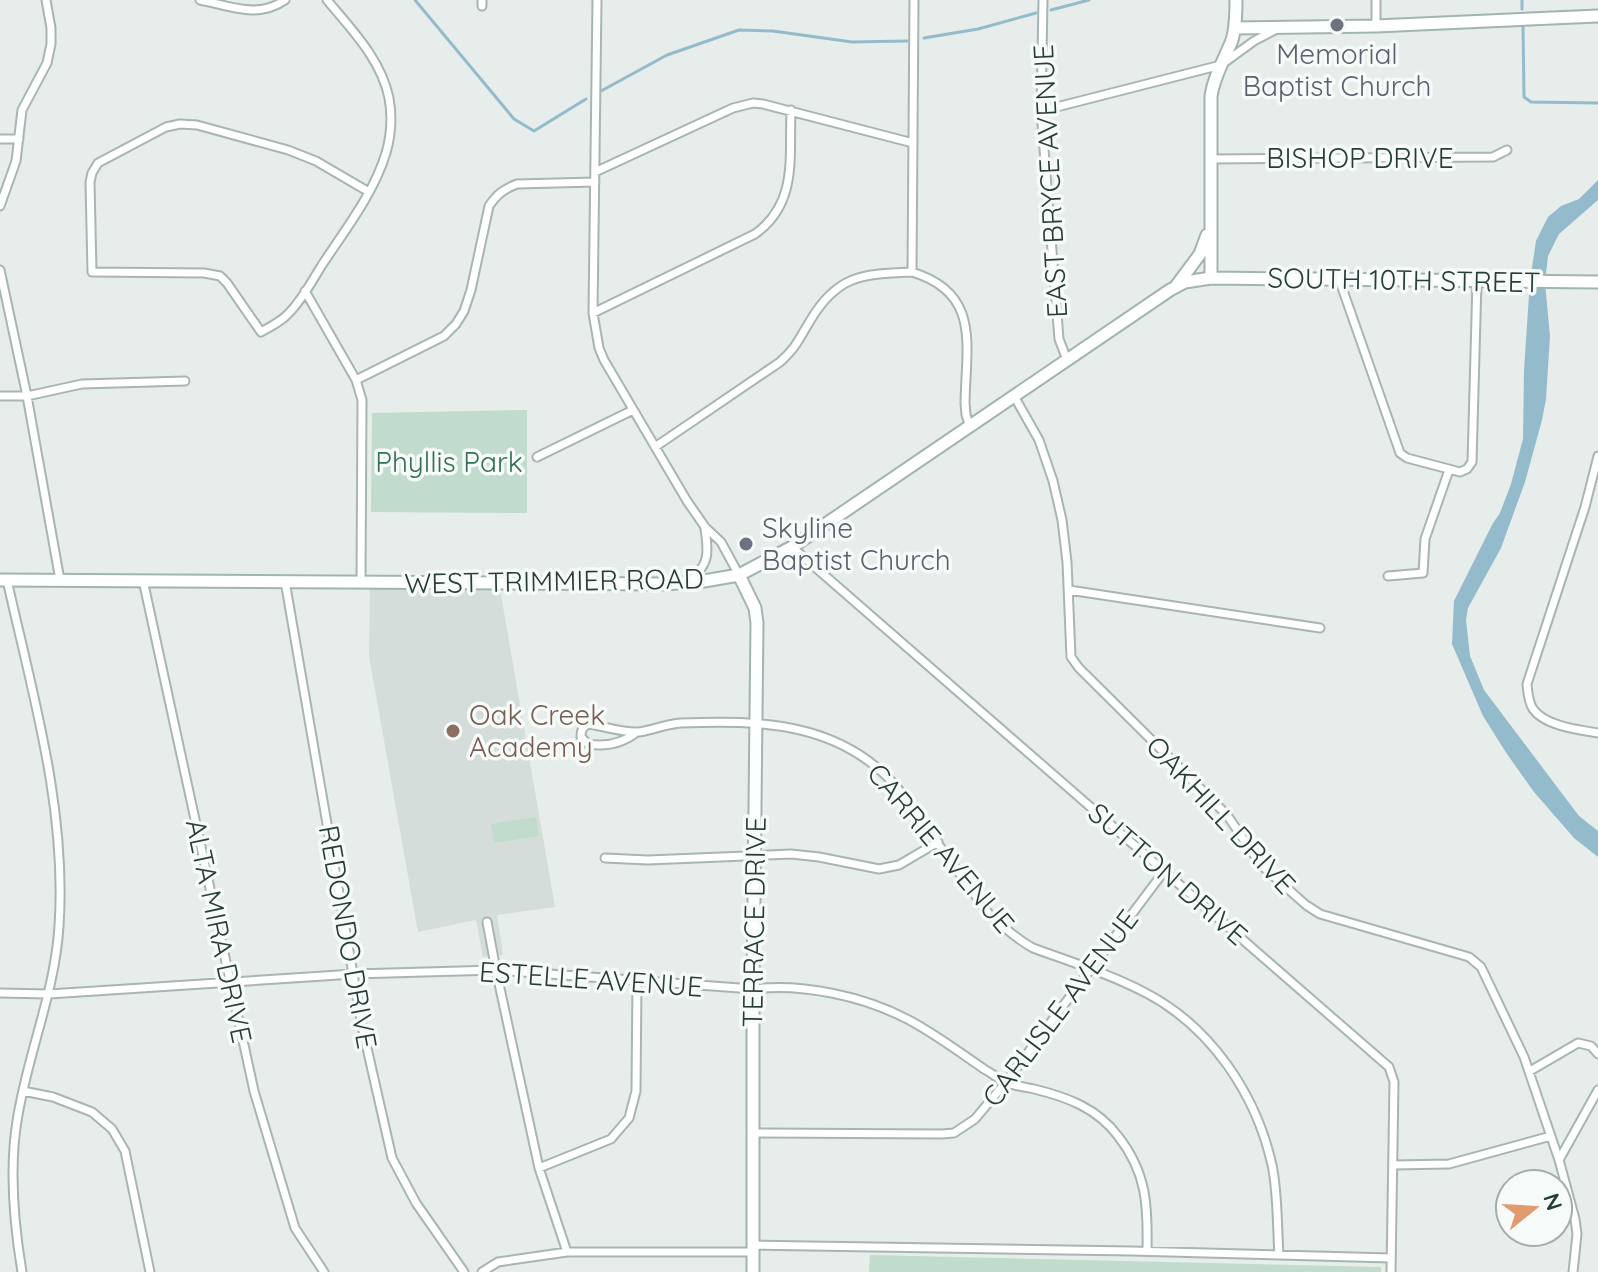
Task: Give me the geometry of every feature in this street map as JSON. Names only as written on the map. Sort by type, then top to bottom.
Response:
[{"type":"street","points":[[0,206],[16,161],[22,110],[47,63],[51,28],[46,0]]},
{"type":"street","points":[[200,0],[261,11],[276,7],[285,0]]},
{"type":"street","points":[[327,0],[378,67],[390,102],[390,131],[386,154],[369,192],[288,315],[261,332],[220,276],[204,273],[92,272],[92,173],[98,163],[166,127],[197,125],[288,150],[316,161],[369,192]]},
{"type":"street","points":[[597,0],[593,313],[599,348],[687,501],[705,527],[721,542],[739,575]]},
{"type":"street","points":[[912,272],[914,0]]},
{"type":"street","name":"EAST BRYCE AVENUE","points":[[1043,0],[1041,111],[1059,339],[1067,360]]},
{"type":"street","points":[[1211,278],[1211,96],[1235,28],[1236,0]]},
{"type":"street","points":[[1376,0],[1376,26]]},
{"type":"street","points":[[1235,28],[1376,26],[1598,16]]},
{"type":"street","points":[[1041,111],[1221,65],[1279,27]]},
{"type":"street","points":[[595,172],[745,104],[791,110],[913,143]]},
{"type":"street","points":[[593,313],[755,234],[767,225],[788,187],[791,110]]},
{"type":"street","points":[[0,139],[19,139]]},
{"type":"street","name":"BISHOP DRIVE","points":[[1211,159],[1493,157],[1507,150]]},
{"type":"street","points":[[356,380],[444,336],[456,324],[471,290],[489,206],[496,195],[517,184],[595,182]]},
{"type":"street","points":[[1177,286],[1200,254],[1211,219]]},
{"type":"street","points":[[0,270],[27,396],[60,580]]},
{"type":"street","points":[[655,447],[794,350],[819,306],[836,288],[868,275],[912,272],[949,292],[962,310],[966,323],[965,403],[970,427]]},
{"type":"street","name":"WEST TRIMMIER ROAD","points":[[3,580],[665,584],[739,575],[792,547],[1177,286],[1211,278]]},
{"type":"street","name":"SOUTH 10TH STREET","points":[[1211,278],[1593,282]]},
{"type":"street","points":[[1339,279],[1400,453],[1407,458],[1460,472],[1472,462],[1477,281]]},
{"type":"street","points":[[305,291],[356,380],[362,400],[361,582]]},
{"type":"street","points":[[0,396],[27,396],[82,384],[185,381]]},
{"type":"street","name":"OAKHILL DRIVE","points":[[1014,396],[1039,440],[1062,520],[1071,657],[1227,815],[1261,865],[1306,905],[1320,914],[1469,957],[1481,967],[1530,1071],[1559,1160],[1577,1234],[1573,1272]]},
{"type":"street","points":[[537,457],[633,410]]},
{"type":"street","points":[[1598,456],[1585,507],[1527,684],[1528,697],[1534,710],[1543,718],[1563,726],[1598,733]]},
{"type":"street","points":[[1388,576],[1423,573],[1425,539],[1449,470]]},
{"type":"street","points":[[688,583],[706,560],[709,549],[705,527]]},
{"type":"street","name":"SUTTON DRIVE","points":[[792,547],[1389,1067],[1394,1082],[1391,1272]]},
{"type":"street","name":"TERRACE DRIVE","points":[[739,575],[755,608],[757,623],[753,1272]]},
{"type":"street","points":[[3,580],[44,751],[54,811],[60,887],[59,927],[49,994],[16,1123],[14,1154],[22,1272]]},
{"type":"street","name":"ALTA MIRA DRIVE","points":[[143,580],[254,1091],[295,1228],[324,1272]]},
{"type":"street","name":"REDONDO DRIVE","points":[[285,581],[362,1026],[392,1158],[416,1203],[464,1272]]},
{"type":"street","points":[[1069,590],[1320,628]]},
{"type":"street","name":"CARRIE AVENUE","points":[[637,732],[629,738],[606,745],[588,744],[581,737],[584,726],[590,724],[637,732],[677,723],[757,724],[812,732],[830,738],[883,772],[989,914],[1011,933],[1033,948],[1127,984],[1163,1004],[1203,1036],[1220,1055],[1249,1102],[1273,1167],[1279,1255]]},
{"type":"street","points":[[605,858],[648,860],[791,854],[879,869],[899,865],[938,842]]},
{"type":"street","name":"CARLISLE AVENUE","points":[[753,1133],[954,1133],[975,1119],[1006,1082],[1165,870]]},
{"type":"street","points":[[487,922],[539,1168],[567,1252]]},
{"type":"street","name":"ESTELLE AVENUE","points":[[0,993],[49,994],[354,974],[496,970],[753,989],[776,986],[804,988],[865,1002],[907,1018],[1006,1082],[1074,1101],[1096,1114],[1117,1134],[1135,1162],[1148,1208],[1147,1251]]},
{"type":"street","points":[[539,1168],[611,1139],[629,1118],[636,1091],[637,980]]},
{"type":"street","points":[[1530,1071],[1578,1043],[1591,1046],[1598,1054]]},
{"type":"street","points":[[1559,1160],[1598,1090]]},
{"type":"street","points":[[23,1091],[53,1097],[92,1112],[112,1129],[125,1151],[150,1272]]},
{"type":"street","points":[[1393,1165],[1449,1164],[1551,1136]]},
{"type":"street","points":[[482,1272],[498,1262],[567,1252],[753,1248],[1147,1251],[1391,1258]]},
{"type":"shaded area","name":"Oak Creek Academy","points":[[370,589],[500,589],[555,907],[497,915],[503,955],[483,957],[476,920],[418,932],[369,656]]},
{"type":"green space","name":"Phyllis Park","points":[[527,410],[527,513],[371,512],[372,413]]},
{"type":"green space","points":[[536,817],[539,836],[494,843],[491,824]]},
{"type":"green space","points":[[870,1255],[1381,1267],[1381,1272],[869,1272]]},
{"type":"water","points":[[1598,180],[1598,200],[1559,234],[1548,256],[1545,283],[1550,336],[1542,420],[1525,482],[1501,548],[1468,608],[1466,620],[1470,656],[1484,690],[1579,816],[1598,831],[1598,857],[1574,838],[1534,792],[1507,754],[1483,716],[1452,644],[1454,601],[1500,513],[1523,439],[1524,370],[1536,241],[1548,217],[1561,206],[1579,199]]},
{"type":"waterway","points":[[415,0],[514,119],[534,131],[586,99]]},
{"type":"waterway","points":[[1051,10],[1089,0]]},
{"type":"waterway","points":[[1522,0],[1522,9]]},
{"type":"waterway","points":[[924,38],[978,29],[1036,13]]},
{"type":"waterway","points":[[1523,27],[1524,97],[1531,102],[1598,103]]},
{"type":"waterway","points":[[601,91],[667,55],[739,30],[773,31],[852,42],[907,41]]},
{"type":"place","name":"Memorial Baptist Church","points":[[1337,25]]},
{"type":"place","name":"Skyline Baptist Church","points":[[746,544]]},
{"type":"place","name":"Oak Creek Academy","points":[[453,731]]}]
